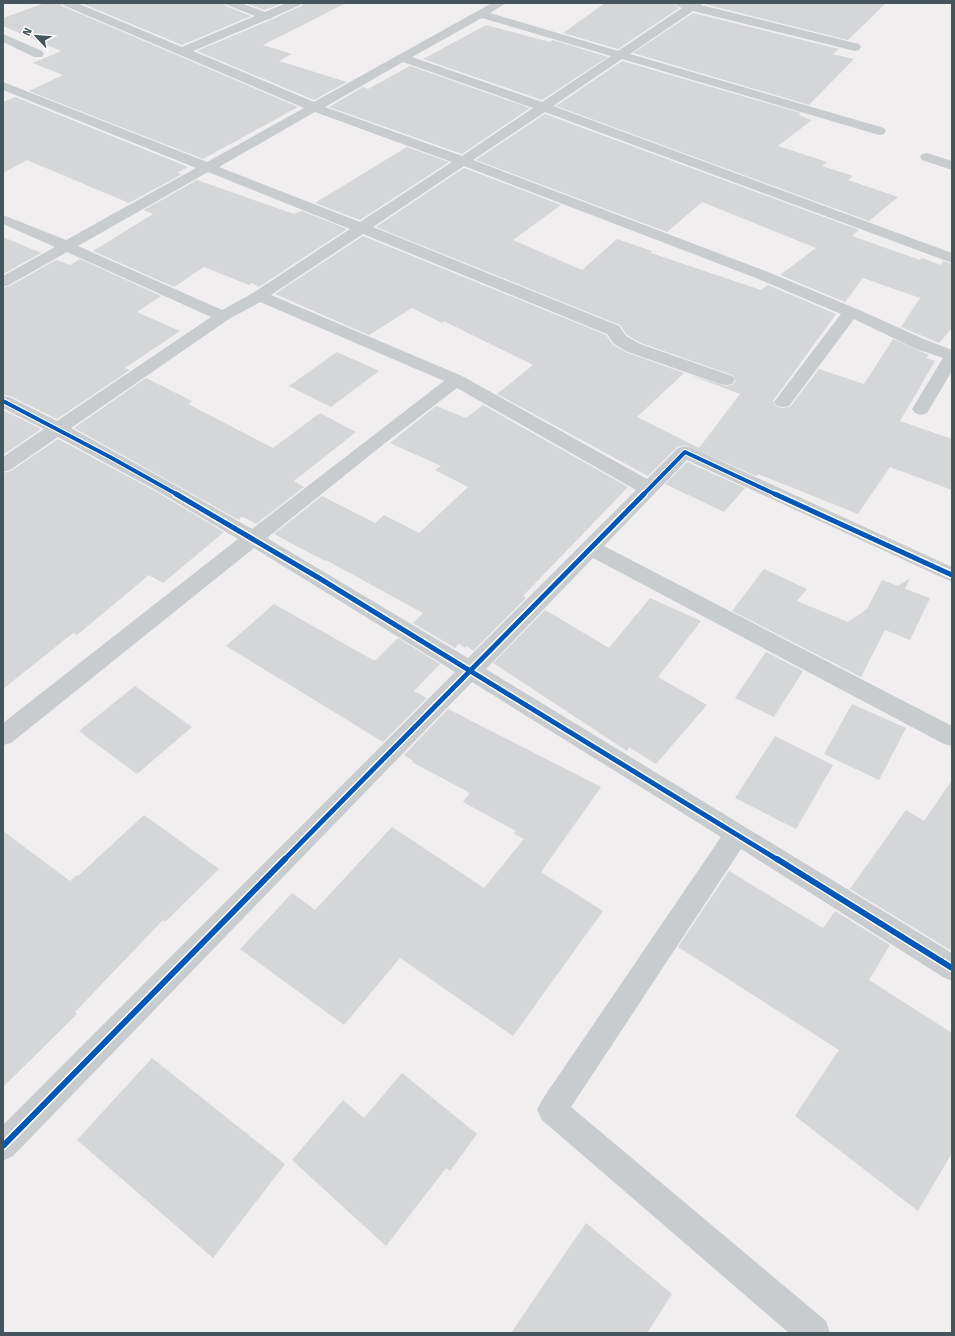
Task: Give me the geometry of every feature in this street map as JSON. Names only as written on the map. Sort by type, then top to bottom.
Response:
[{"type":"street","points":[[67,3],[314,107],[463,161],[754,272],[851,312],[952,357],[920,409]]},
{"type":"street","points":[[231,3],[266,17]]},
{"type":"street","points":[[181,52],[296,3]]},
{"type":"street","points":[[3,282],[500,3]]},
{"type":"street","points":[[676,3],[695,5],[855,47]]},
{"type":"street","points":[[3,466],[223,316],[259,296],[695,5]]},
{"type":"street","points":[[481,14],[879,131]]},
{"type":"street","points":[[3,38],[38,54]]},
{"type":"street","points":[[403,58],[544,107],[952,258]]},
{"type":"street","points":[[3,86],[613,330],[620,340],[634,348],[726,380]]},
{"type":"street","points":[[927,157],[952,166]]},
{"type":"street","points":[[3,219],[223,316]]},
{"type":"street","points":[[259,296],[456,380],[649,488]]},
{"type":"street","points":[[783,402],[851,312]]},
{"type":"street","points":[[3,736],[456,380]]},
{"type":"street","points":[[3,400],[59,428],[254,538],[471,670],[952,968]]},
{"type":"street","points":[[3,1146],[685,452],[952,575]]},
{"type":"street","points":[[591,548],[952,737]]},
{"type":"street","points":[[737,834],[552,1110],[814,1333]]},
{"type":"building","points":[[45,3],[60,3],[62,6],[298,107],[203,159],[29,91],[63,75],[33,63],[61,51],[3,26],[3,18]]},
{"type":"building","points":[[81,3],[224,3],[226,6],[251,16],[182,45]]},
{"type":"building","points":[[245,3],[282,3],[265,10]]},
{"type":"building","points":[[304,3],[346,3],[263,45],[292,54],[279,61],[347,82],[314,100],[197,51],[271,20],[301,6]]},
{"type":"building","points":[[605,3],[675,3],[679,8],[618,49],[563,33]]},
{"type":"building","points":[[704,3],[886,3],[848,40]]},
{"type":"building","points":[[693,13],[839,49],[833,54],[854,59],[809,105],[633,53]]},
{"type":"building","points":[[486,25],[550,42],[553,40],[608,57],[542,100],[423,59]]},
{"type":"building","points":[[622,61],[801,113],[799,115],[812,120],[778,146],[827,162],[822,166],[853,176],[848,180],[898,197],[869,221],[556,106]]},
{"type":"building","points":[[410,66],[530,108],[462,154],[329,107],[363,87],[368,89]]},
{"type":"building","points":[[15,97],[188,167],[177,173],[182,174],[129,203],[27,160],[3,173],[3,102]]},
{"type":"building","points":[[545,114],[859,230],[852,236],[920,260],[922,258],[941,265],[943,261],[952,264],[952,328],[939,343],[901,327],[920,298],[863,278],[845,302],[780,275],[816,248],[702,202],[667,232],[476,160]]},
{"type":"building","points":[[407,147],[449,162],[360,220],[315,203]]},
{"type":"building","points":[[464,168],[561,205],[513,240],[582,270],[617,239],[652,251],[651,253],[761,290],[768,285],[836,314],[773,401],[777,407],[790,407],[819,369],[864,384],[893,339],[929,355],[926,358],[935,361],[900,421],[952,439],[952,490],[890,467],[858,514],[758,474],[756,476],[685,445],[677,447],[648,476],[497,394],[533,365],[444,321],[442,323],[412,308],[369,335],[275,294],[363,236],[606,335],[613,345],[628,353],[684,373],[637,417],[699,448],[740,394],[690,375],[726,386],[732,385],[736,381],[732,375],[641,343],[627,335],[620,325],[376,227]]},
{"type":"building","points":[[197,180],[294,214],[302,211],[347,229],[259,287],[252,283],[249,285],[204,267],[174,287],[93,251],[153,214],[144,210]]},
{"type":"building","points":[[3,237],[41,253],[3,274]]},
{"type":"building","points":[[80,259],[161,296],[137,312],[180,331],[125,368],[130,370],[57,419],[10,396],[3,395],[3,288],[10,286],[56,260],[70,265]]},
{"type":"building","points":[[337,352],[379,371],[331,407],[289,386]]},
{"type":"building","points":[[146,378],[192,401],[188,404],[273,448],[320,413],[356,432],[294,481],[304,487],[256,524],[241,517],[239,520],[74,428]]},
{"type":"building","points":[[483,405],[628,487],[523,596],[526,598],[473,651],[467,646],[465,648],[459,644],[455,648],[413,623],[423,613],[326,560],[325,561],[274,534],[322,496],[375,523],[384,515],[419,533],[468,487],[435,470],[441,466],[390,443],[436,406],[466,418]]},
{"type":"building","points":[[3,410],[41,429],[3,455]]},
{"type":"building","points":[[58,439],[155,491],[224,532],[163,583],[149,575],[77,635],[73,633],[3,689],[3,473],[11,471]]},
{"type":"building","points":[[687,462],[745,488],[724,512],[665,484]]},
{"type":"building","points":[[764,569],[807,589],[797,601],[848,622],[867,609],[882,580],[898,586],[910,578],[905,589],[930,598],[910,640],[885,630],[861,677],[732,611]]},
{"type":"building","points":[[650,598],[701,621],[658,677],[707,705],[656,764],[629,747],[627,751],[493,663],[545,610],[609,648]]},
{"type":"building","points":[[274,604],[373,660],[376,660],[398,638],[440,664],[414,691],[427,698],[383,742],[226,646]]},
{"type":"building","points":[[766,652],[803,671],[774,717],[735,698]]},
{"type":"building","points":[[135,686],[192,727],[137,774],[79,731]]},
{"type":"building","points":[[852,704],[906,728],[879,780],[824,754]]},
{"type":"building","points":[[448,709],[601,787],[541,872],[603,911],[513,1036],[400,958],[344,1025],[240,949],[292,893],[315,910],[392,827],[484,888],[524,839],[514,834],[516,831],[463,802],[470,793],[412,762],[413,761],[404,755]]},
{"type":"building","points":[[775,736],[833,765],[796,829],[735,798]]},
{"type":"building","points":[[952,780],[952,951],[850,889],[906,810],[924,821]]},
{"type":"building","points":[[144,815],[219,869],[165,922],[163,920],[75,1012],[77,1014],[3,1087],[3,831],[70,881],[77,875],[78,876]]},
{"type":"building","points":[[729,871],[823,928],[835,911],[890,945],[869,980],[952,1033],[952,1153],[918,1211],[795,1116],[839,1050],[678,947]]},
{"type":"building","points":[[152,1058],[285,1164],[213,1258],[77,1140]]},
{"type":"building","points":[[402,1073],[477,1134],[450,1171],[446,1168],[386,1246],[292,1160],[343,1100],[364,1118]]},
{"type":"building","points":[[586,1223],[672,1294],[647,1333],[511,1333]]},
{"type":"cycle path","points":[[3,401],[57,428],[163,486],[371,609],[952,968]]},
{"type":"cycle path","points":[[3,1146],[685,452],[952,575]]}]
